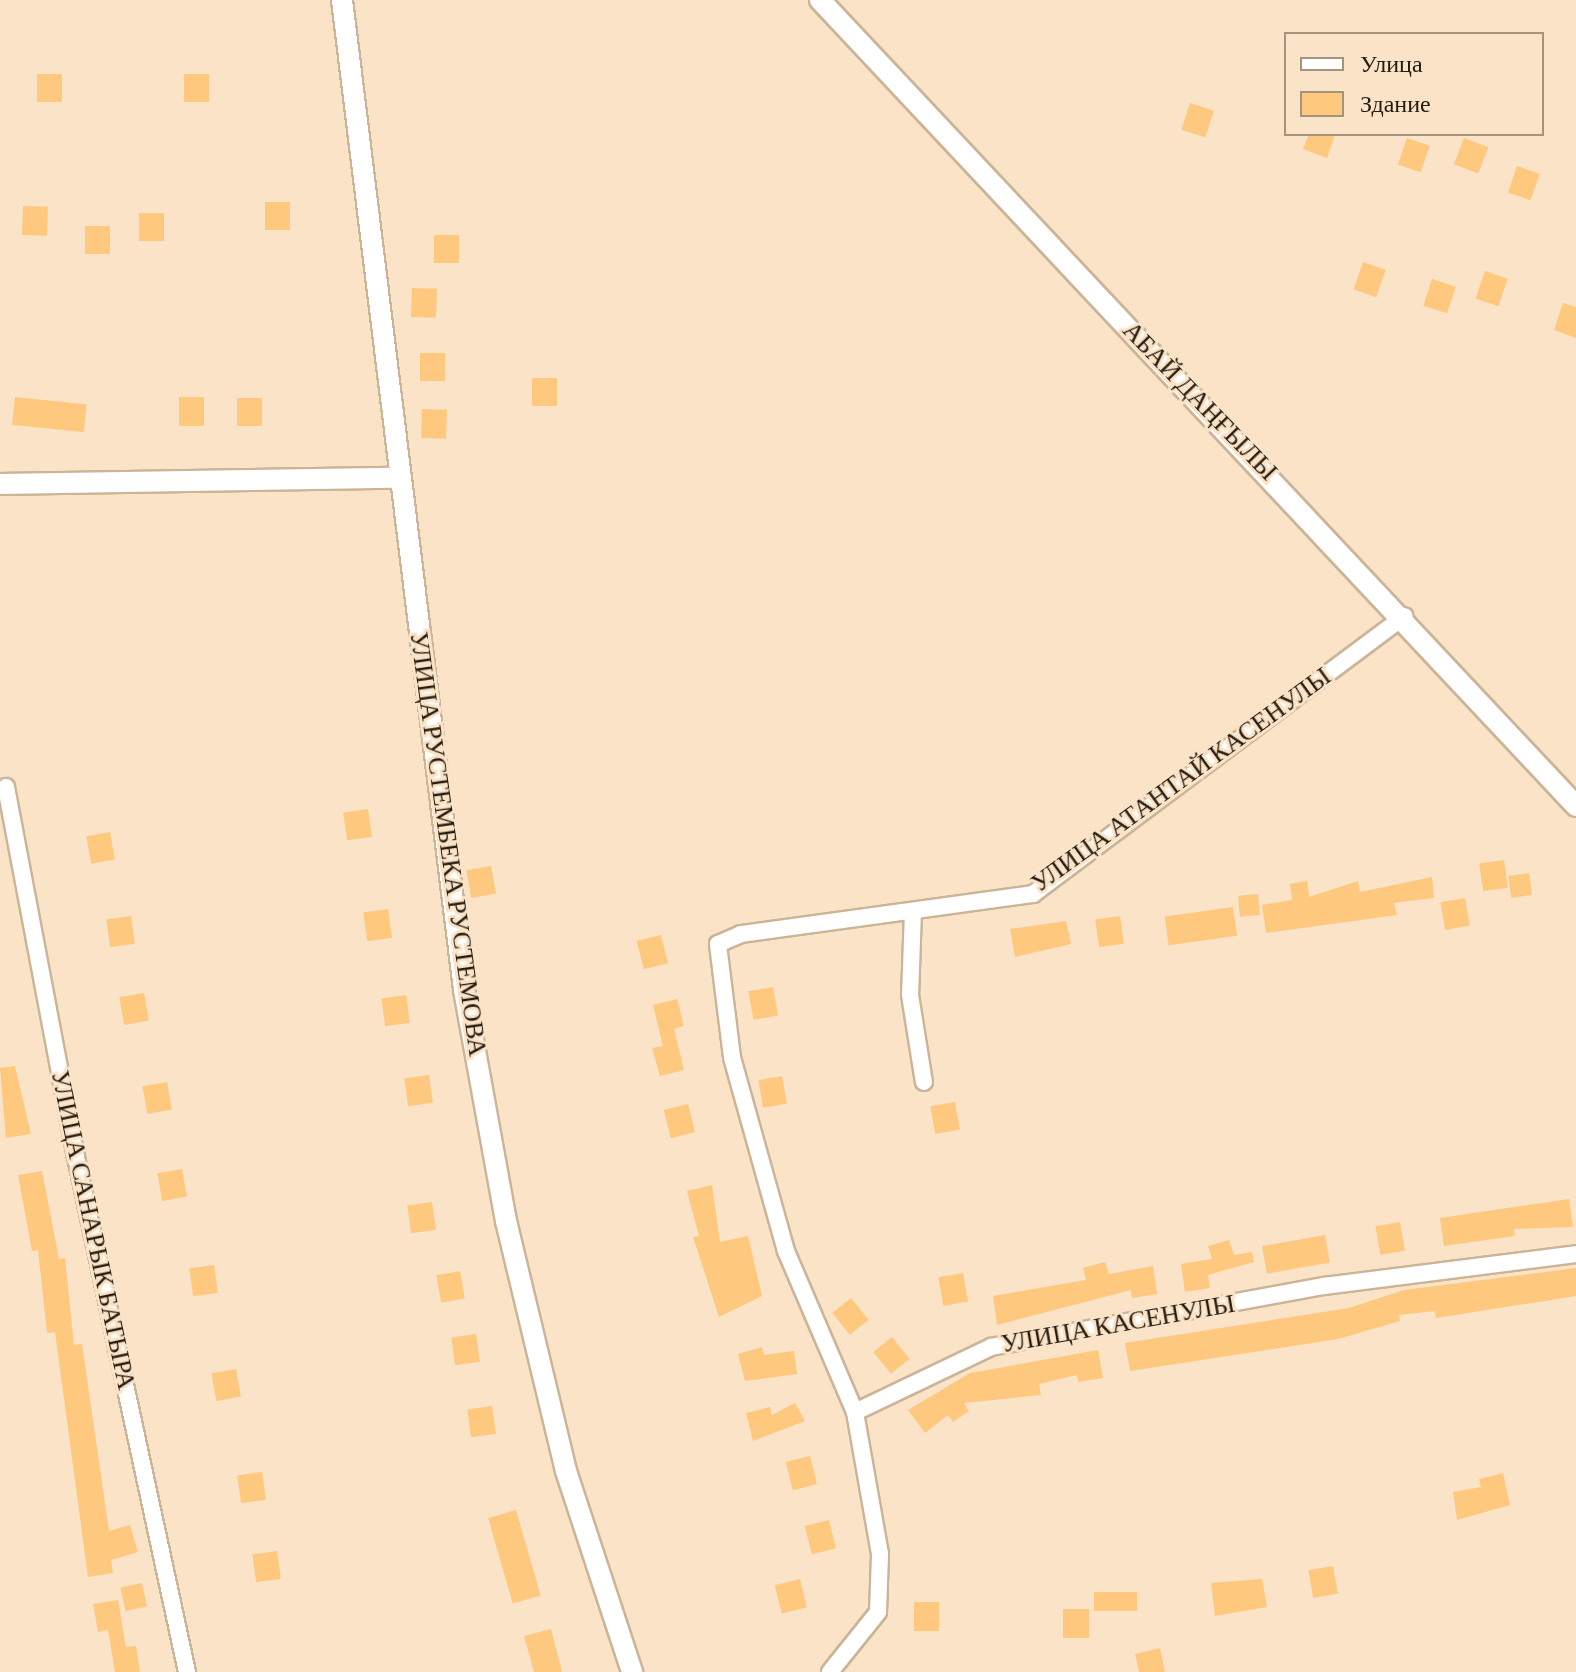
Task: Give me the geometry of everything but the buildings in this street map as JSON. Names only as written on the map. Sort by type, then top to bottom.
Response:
[{"type":"street","name":"УЛИЦА РУСТЕМБЕКА РУСТЕМОВА","points":[[342,0],[462,975],[506,1221],[566,1471],[632,1672]]},
{"type":"street","name":"АБАЙ ДАҢҒЫЛЫ","points":[[820,0],[1404,616],[1576,806]]},
{"type":"street","points":[[0,484],[399,478]]},
{"type":"street","name":"УЛИЦА АТАНТАЙ КАСЕНУЛЫ","points":[[855,1412],[786,1251],[732,1057],[718,944],[741,934],[1033,894],[1404,616]]},
{"type":"street","name":"УЛИЦА САНАРЫК БАТЫРА","points":[[6,787],[187,1672]]},
{"type":"street","points":[[913,911],[910,995],[924,1082]]},
{"type":"street","name":"УЛИЦА КАСЕНУЛЫ","points":[[855,1412],[991,1347],[1324,1286],[1576,1254]]},
{"type":"street","points":[[830,1672],[878,1612],[880,1554],[855,1412]]}]
